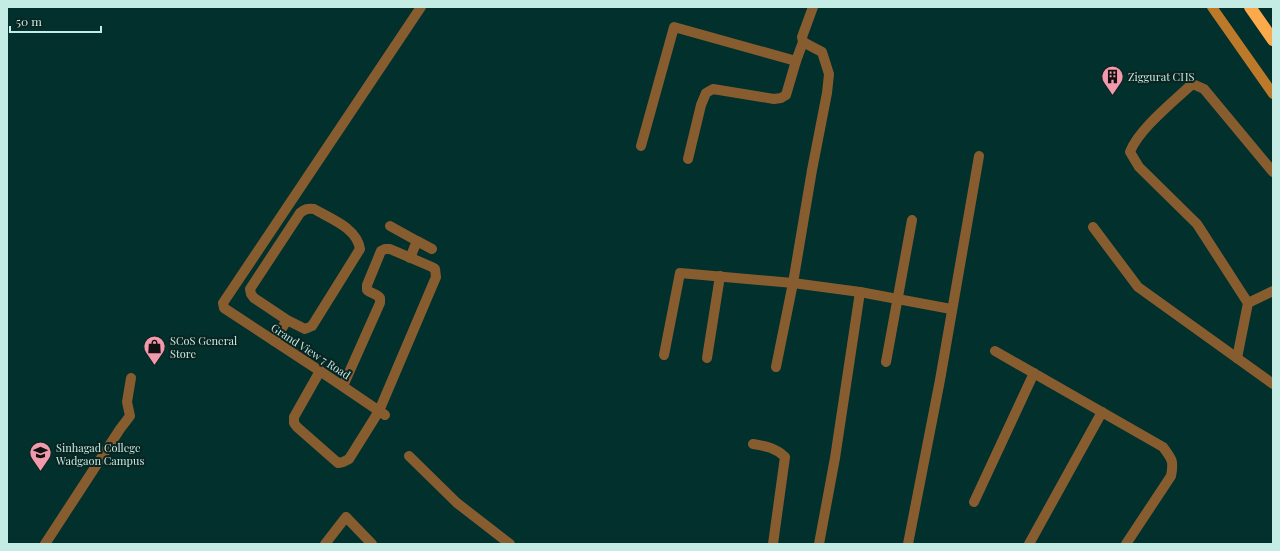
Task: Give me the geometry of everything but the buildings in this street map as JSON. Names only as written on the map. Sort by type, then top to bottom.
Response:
[{"type":"highway","points":[[1250,7],[1273,40]]},
{"type":"street","name":"Grand View 7 Road","points":[[382,413],[224,308],[223,303],[421,7]]},
{"type":"street","points":[[688,159],[701,106],[706,93],[713,89],[774,99],[781,98],[786,95],[803,42],[802,37],[813,7]]},
{"type":"street","points":[[1212,7],[1273,94]]},
{"type":"street","points":[[641,146],[674,27],[796,61]]},
{"type":"street","points":[[776,368],[794,282],[829,74],[822,52],[803,42]]},
{"type":"street","points":[[1237,358],[1248,304],[1197,224],[1138,167],[1130,152],[1132,146],[1153,120],[1191,85],[1196,85],[1204,89],[1273,172]]},
{"type":"street","points":[[908,544],[940,380],[951,309],[979,156]]},
{"type":"street","points":[[304,209],[314,209],[348,229],[359,242],[360,249],[312,326],[305,329],[287,320],[254,298],[251,294],[250,288],[300,213],[304,209]]},
{"type":"street","points":[[886,362],[912,220]]},
{"type":"street","points":[[390,226],[432,249]]},
{"type":"street","points":[[1093,227],[1138,287],[1273,384]]},
{"type":"street","points":[[410,258],[417,241]]},
{"type":"street","points":[[320,371],[294,417],[294,423],[338,463],[343,462],[349,459],[382,413],[436,278],[435,269],[390,250],[385,249],[381,251],[367,286],[367,290],[378,295],[380,298],[380,303],[343,386]]},
{"type":"street","points":[[664,355],[680,273],[794,282],[860,292],[951,309]]},
{"type":"street","points":[[707,358],[720,276]]},
{"type":"street","points":[[1248,304],[1273,291]]},
{"type":"street","points":[[819,544],[835,458],[860,292]]},
{"type":"street","points":[[274,341],[287,320]]},
{"type":"street","points":[[995,351],[1163,447],[1170,457],[1174,465],[1172,476],[1126,544]]},
{"type":"street","points":[[974,502],[1034,373]]},
{"type":"street","points":[[45,544],[130,416],[127,402],[131,378]]},
{"type":"street","points":[[1029,544],[1102,412]]},
{"type":"street","points":[[753,444],[766,446],[779,451],[785,458],[773,544]]},
{"type":"street","points":[[409,456],[457,503],[510,544]]},
{"type":"street","points":[[326,544],[346,517],[372,544]]},
{"type":"place","name":"Ziggurat CHS","points":[[1113,96]]},
{"type":"place","name":"SCoS General Store","points":[[154,366]]},
{"type":"place","name":"Sinhagad College Wadgaon Campus","points":[[40,472]]}]
